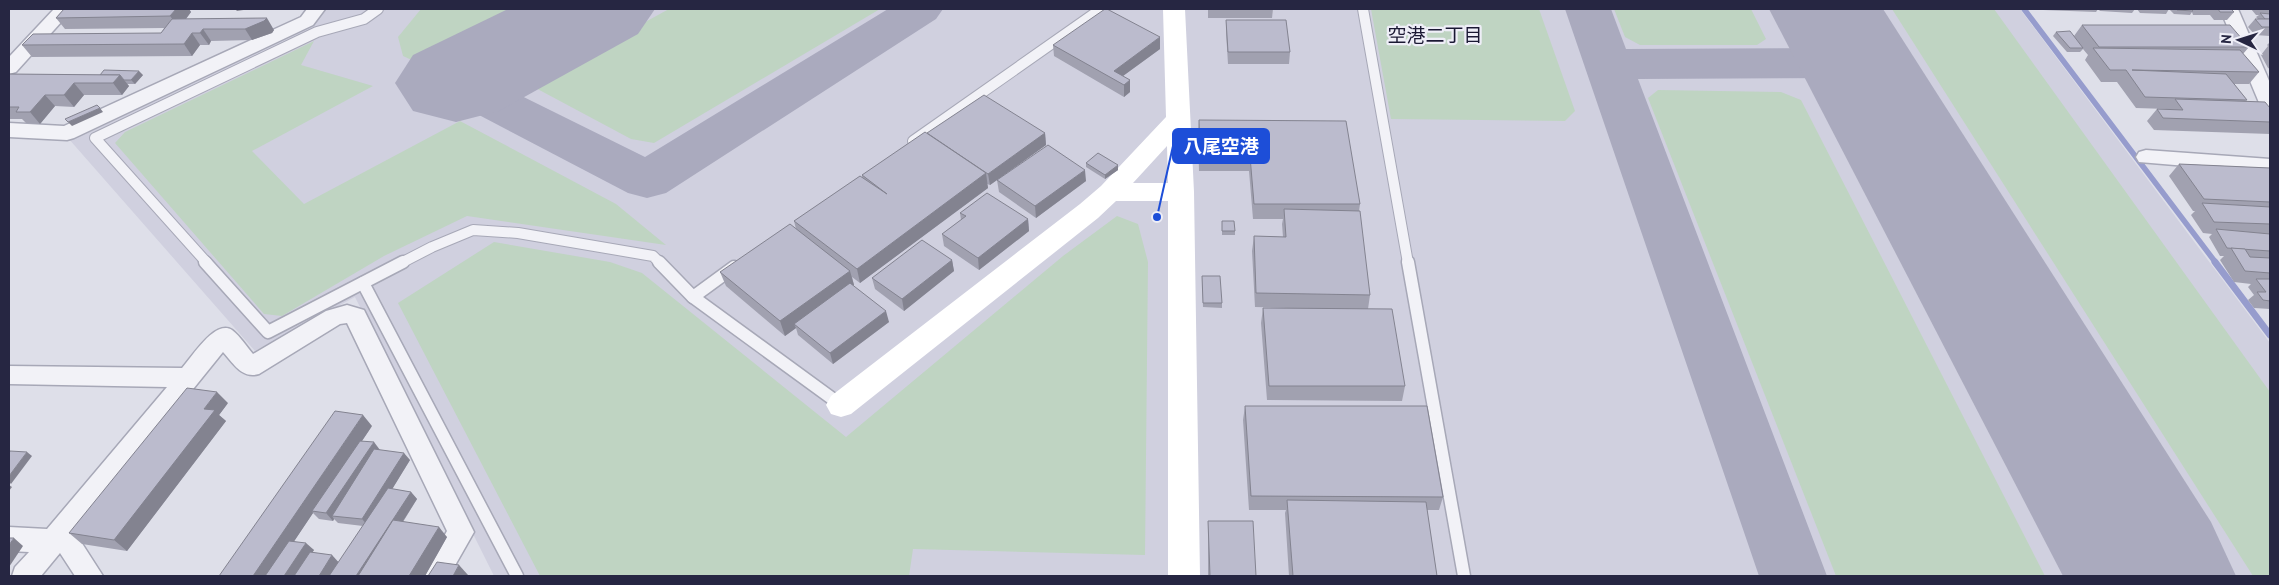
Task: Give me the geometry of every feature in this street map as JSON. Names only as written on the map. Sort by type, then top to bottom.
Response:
[{"type":"street","points":[[9,68],[64,9]]},
{"type":"street","points":[[9,130],[67,134],[307,21],[316,9]]},
{"type":"street","points":[[1174,9],[1180,192],[1184,576]]},
{"type":"street","points":[[2229,9],[2270,105]]},
{"type":"street","points":[[841,405],[1089,211],[1110,192],[1178,118]]},
{"type":"street","points":[[2146,157],[2270,166]]},
{"type":"street","points":[[1110,192],[1180,192]]},
{"type":"street","points":[[25,576],[223,336],[251,367],[334,317],[347,314],[356,316],[461,532],[435,576]]},
{"type":"street","points":[[9,375],[188,378]]},
{"type":"street","points":[[9,539],[67,542],[90,576]]},
{"type":"lane","points":[[364,19],[371,9]]},
{"type":"lane","points":[[378,9],[364,19],[317,32],[95,138],[268,332],[432,248],[473,230],[518,233],[653,256],[693,297],[841,405]]},
{"type":"lane","points":[[905,147],[1101,9]]},
{"type":"lane","points":[[1363,9],[1464,576]]},
{"type":"lane","points":[[693,297],[742,262]]},
{"type":"lane","points":[[363,283],[517,576]]},
{"type":"shaded area","points":[[322,9],[2020,9],[2270,343],[2270,576],[494,576],[355,297],[255,351],[68,138],[314,22]]},
{"type":"green space","points":[[421,9],[530,9],[431,59],[416,62],[403,56],[398,37]]},
{"type":"green space","points":[[669,9],[880,9],[654,143],[631,139],[530,85]]},
{"type":"green space","points":[[1371,9],[1539,9],[1575,111],[1565,121],[1391,119]]},
{"type":"green space","points":[[1614,9],[1751,9],[1766,39],[1757,45],[1640,45],[1625,37]]},
{"type":"green space","points":[[1892,9],[1994,9],[2270,392],[2270,576],[2253,576]]},
{"type":"green space","points":[[314,41],[301,65],[373,86],[252,151],[304,204],[460,121],[616,204],[666,245],[467,216],[384,256],[282,316],[264,314],[115,143],[125,132]]},
{"type":"green space","points":[[1658,90],[1781,92],[1801,100],[2045,576],[1836,576],[1648,98]]},
{"type":"green space","points":[[1117,216],[1138,224],[1148,262],[1145,555],[913,549],[909,576],[540,576],[398,303],[494,242],[610,262],[642,273],[846,437],[1063,256]]},
{"type":"building","points":[[64,9],[176,9],[170,16],[56,18]]},
{"type":"building","points":[[1105,9],[1160,37],[1114,71],[1130,80],[1124,85],[1053,45]]},
{"type":"building","points":[[2191,9],[2193,11],[2177,10]]},
{"type":"building","points":[[2218,9],[2231,9],[2234,12],[2220,12]]},
{"type":"building","points":[[2260,13],[2270,14],[2270,19],[2265,19]]},
{"type":"building","points":[[267,18],[245,29],[203,29],[200,33],[192,33],[184,44],[22,45],[33,34],[161,33],[172,19]]},
{"type":"building","points":[[2255,19],[2270,19],[2270,27],[2262,27]]},
{"type":"building","points":[[1226,20],[1286,20],[1290,52],[1228,52]]},
{"type":"building","points":[[2082,25],[2230,25],[2249,47],[2099,47]]},
{"type":"building","points":[[2070,31],[2083,48],[2070,48],[2056,32]]},
{"type":"building","points":[[2093,48],[2240,50],[2259,72],[2132,70],[2226,74],[2247,100],[2145,97],[2126,70],[2110,70]]},
{"type":"building","points":[[104,70],[139,71],[131,80],[124,80],[120,75],[100,75]]},
{"type":"building","points":[[9,74],[120,75],[113,83],[74,83],[64,95],[45,95],[30,112],[16,112],[19,107],[9,107]]},
{"type":"building","points":[[984,95],[1045,133],[988,174],[927,133]]},
{"type":"building","points":[[2175,99],[2265,102],[2270,108],[2270,122],[2163,118],[2157,109],[2183,110]]},
{"type":"building","points":[[97,105],[100,108],[68,122],[65,119]]},
{"type":"building","points":[[1199,120],[1346,121],[1360,204],[1254,204],[1250,156],[1200,156]]},
{"type":"building","points":[[925,132],[986,173],[857,269],[794,221],[860,176],[887,194],[862,175]]},
{"type":"building","points":[[1048,145],[1085,170],[1035,206],[997,180]]},
{"type":"building","points":[[1098,153],[1118,165],[1105,175],[1086,163]]},
{"type":"building","points":[[2179,164],[2270,168],[2270,202],[2204,199]]},
{"type":"building","points":[[987,193],[1028,219],[978,258],[942,234],[966,216],[960,213]]},
{"type":"building","points":[[2202,203],[2270,207],[2270,224],[2214,222]]},
{"type":"building","points":[[1284,209],[1360,211],[1370,295],[1256,293],[1254,236],[1286,237]]},
{"type":"building","points":[[1222,221],[1234,221],[1235,231],[1222,231]]},
{"type":"building","points":[[790,224],[850,271],[780,321],[720,272]]},
{"type":"building","points":[[2216,229],[2270,234],[2270,251],[2227,248]]},
{"type":"building","points":[[922,240],[952,260],[902,299],[872,278]]},
{"type":"building","points":[[2231,248],[2245,249],[2250,257],[2270,258],[2270,273],[2245,271]]},
{"type":"building","points":[[1202,276],[1220,276],[1222,303],[1203,303]]},
{"type":"building","points":[[2256,279],[2270,279],[2270,301],[2263,300],[2257,292],[2266,292]]},
{"type":"building","points":[[850,283],[886,311],[830,353],[794,324]]},
{"type":"building","points":[[1263,308],[1392,309],[1405,386],[1269,386]]},
{"type":"building","points":[[187,388],[217,392],[204,409],[215,410],[114,540],[69,533]]},
{"type":"building","points":[[1245,406],[1427,406],[1443,497],[1251,496]]},
{"type":"building","points":[[335,411],[363,415],[253,576],[219,576]]},
{"type":"building","points":[[360,441],[374,442],[326,513],[312,511]]},
{"type":"building","points":[[374,449],[404,453],[362,519],[332,516]]},
{"type":"building","points":[[10,451],[27,452],[9,476],[9,453]]},
{"type":"building","points":[[388,488],[411,492],[356,576],[329,576]]},
{"type":"building","points":[[1287,500],[1426,502],[1437,576],[1293,576]]},
{"type":"building","points":[[393,520],[439,527],[409,576],[358,576]]},
{"type":"building","points":[[1208,521],[1253,521],[1256,576],[1210,576]]},
{"type":"building","points":[[9,538],[14,538],[9,545]]},
{"type":"building","points":[[289,541],[306,543],[284,576],[265,576]]},
{"type":"building","points":[[310,552],[332,555],[319,576],[294,576]]},
{"type":"building","points":[[437,562],[459,565],[453,576],[428,576]]},
{"type":"waterway","points":[[2024,9],[2216,263]]},
{"type":"waterway","points":[[2215,262],[2270,335]]},
{"type":"taxiway","points":[[456,83],[647,180],[920,9]]},
{"type":"taxiway","points":[[1588,9],[1793,576]]},
{"type":"taxiway","points":[[1610,64],[1857,63]]},
{"type":"runway","points":[[456,83],[598,9]]},
{"type":"runway","points":[[1826,9],[2151,576]]},
{"type":"place","name":"八尾空港","points":[[1157,217]]},
{"type":"district","name":"空港二丁目","points":[[1435,35]]}]
